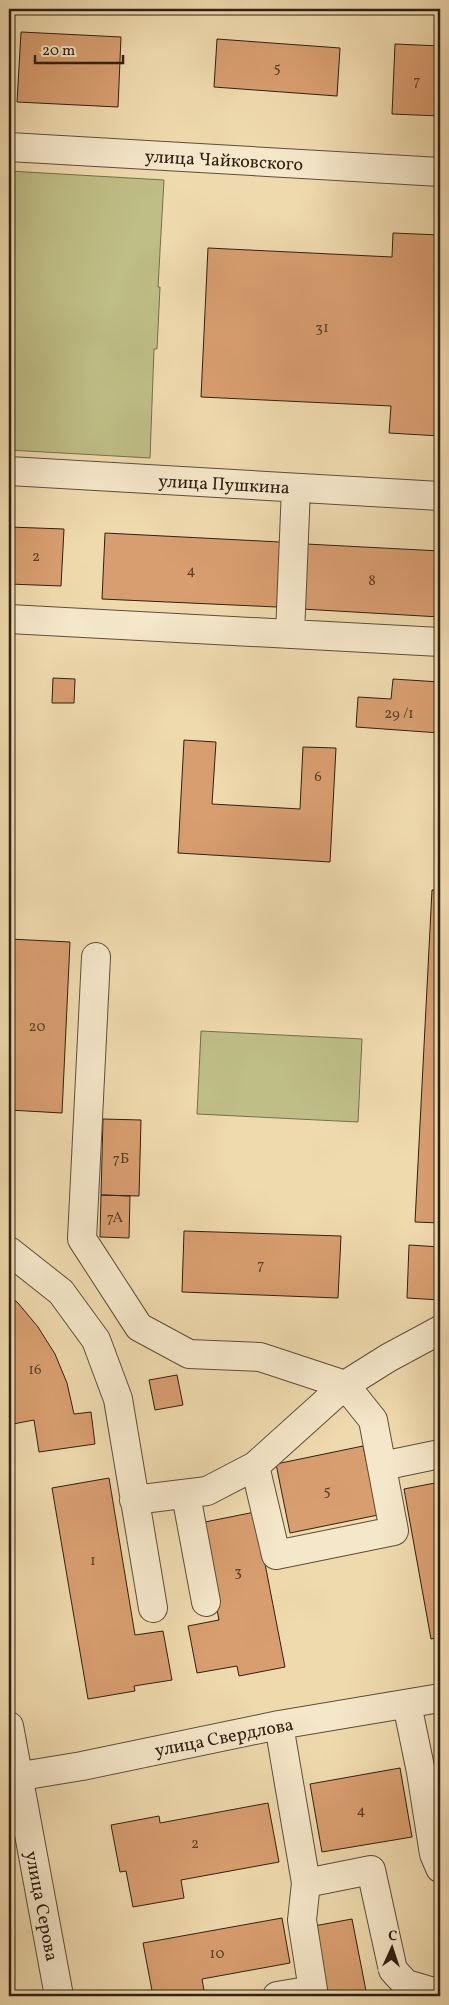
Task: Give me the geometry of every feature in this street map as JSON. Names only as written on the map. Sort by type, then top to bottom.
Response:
[{"type":"street","name":"улица Чайковского","points":[[9,147],[440,172]]},
{"type":"street","name":"улица Пушкина","points":[[9,471],[440,496]]},
{"type":"street","points":[[290,634],[296,488]]},
{"type":"street","points":[[9,619],[440,642]]},
{"type":"street","points":[[96,957],[82,1239],[139,1326],[189,1354],[260,1358],[345,1385],[373,1420],[394,1531],[276,1555],[254,1466]]},
{"type":"street","points":[[9,1251],[61,1292],[96,1340],[118,1399],[153,1608]]},
{"type":"street","points":[[134,1500],[207,1491],[254,1466],[345,1385],[388,1358],[440,1330]]},
{"type":"street","points":[[382,1466],[440,1454]]},
{"type":"street","points":[[186,1495],[206,1602]]},
{"type":"street","name":"улица Свердлова","points":[[13,1777],[82,1766],[279,1726],[440,1698]]},
{"type":"street","points":[[407,1704],[421,1772],[434,1854],[440,1868]]},
{"type":"street","name":"улица Серова","points":[[9,1726],[13,1777],[59,1996]]},
{"type":"street","points":[[277,1996],[313,1990],[302,1920],[306,1883],[279,1726]]},
{"type":"street","points":[[306,1883],[371,1870],[393,1970],[406,1984],[440,1994]]},
{"type":"shaded area","points":[[9,171],[164,180],[158,287],[160,287],[157,349],[154,349],[150,458],[9,450]]},
{"type":"shaded area","points":[[201,1031],[362,1039],[358,1122],[197,1114]]},
{"type":"building","points":[[21,32],[121,37],[118,107],[17,102]]},
{"type":"building","points":[[217,39],[340,48],[337,96],[214,87]]},
{"type":"building","points":[[395,44],[440,46],[440,116],[392,114]]},
{"type":"building","points":[[393,233],[440,235],[440,436],[389,433],[391,406],[201,397],[208,248],[392,257]]},
{"type":"building","points":[[9,527],[64,529],[61,586],[9,584]]},
{"type":"building","points":[[105,533],[280,542],[277,607],[102,599]]},
{"type":"building","points":[[306,544],[440,551],[440,617],[302,609]]},
{"type":"building","points":[[53,678],[75,679],[74,703],[52,703]]},
{"type":"building","points":[[393,679],[440,682],[440,733],[356,727],[358,697],[391,699]]},
{"type":"building","points":[[184,740],[216,742],[212,804],[300,809],[303,747],[336,748],[330,862],[178,853]]},
{"type":"building","points":[[432,890],[440,890],[440,1223],[415,1222]]},
{"type":"building","points":[[9,939],[70,942],[62,1113],[9,1110]]},
{"type":"building","points":[[103,1119],[141,1120],[139,1196],[101,1195]]},
{"type":"building","points":[[101,1195],[130,1196],[129,1238],[100,1237]]},
{"type":"building","points":[[184,1231],[341,1236],[338,1298],[182,1292]]},
{"type":"building","points":[[409,1245],[440,1247],[440,1300],[407,1298]]},
{"type":"building","points":[[9,1295],[38,1327],[55,1354],[67,1383],[74,1414],[91,1412],[95,1444],[39,1452],[34,1420],[13,1424],[9,1407]]},
{"type":"building","points":[[177,1375],[183,1405],[155,1410],[149,1380]]},
{"type":"building","points":[[363,1446],[378,1515],[290,1533],[276,1464]]},
{"type":"building","points":[[109,1478],[135,1635],[163,1631],[172,1680],[134,1686],[135,1691],[88,1699],[52,1488]]},
{"type":"building","points":[[440,1482],[440,1637],[431,1639],[404,1489]]},
{"type":"building","points":[[255,1512],[285,1667],[239,1676],[237,1666],[197,1673],[188,1626],[219,1620],[200,1523]]},
{"type":"building","points":[[400,1768],[412,1837],[322,1852],[310,1784]]},
{"type":"building","points":[[268,1803],[279,1862],[181,1880],[184,1898],[133,1907],[126,1871],[120,1872],[111,1825],[159,1816],[160,1823]]},
{"type":"building","points":[[282,1918],[290,1963],[202,1979],[205,1996],[153,1996],[143,1943]]},
{"type":"building","points":[[352,1919],[367,1996],[328,1996],[314,1926]]}]
